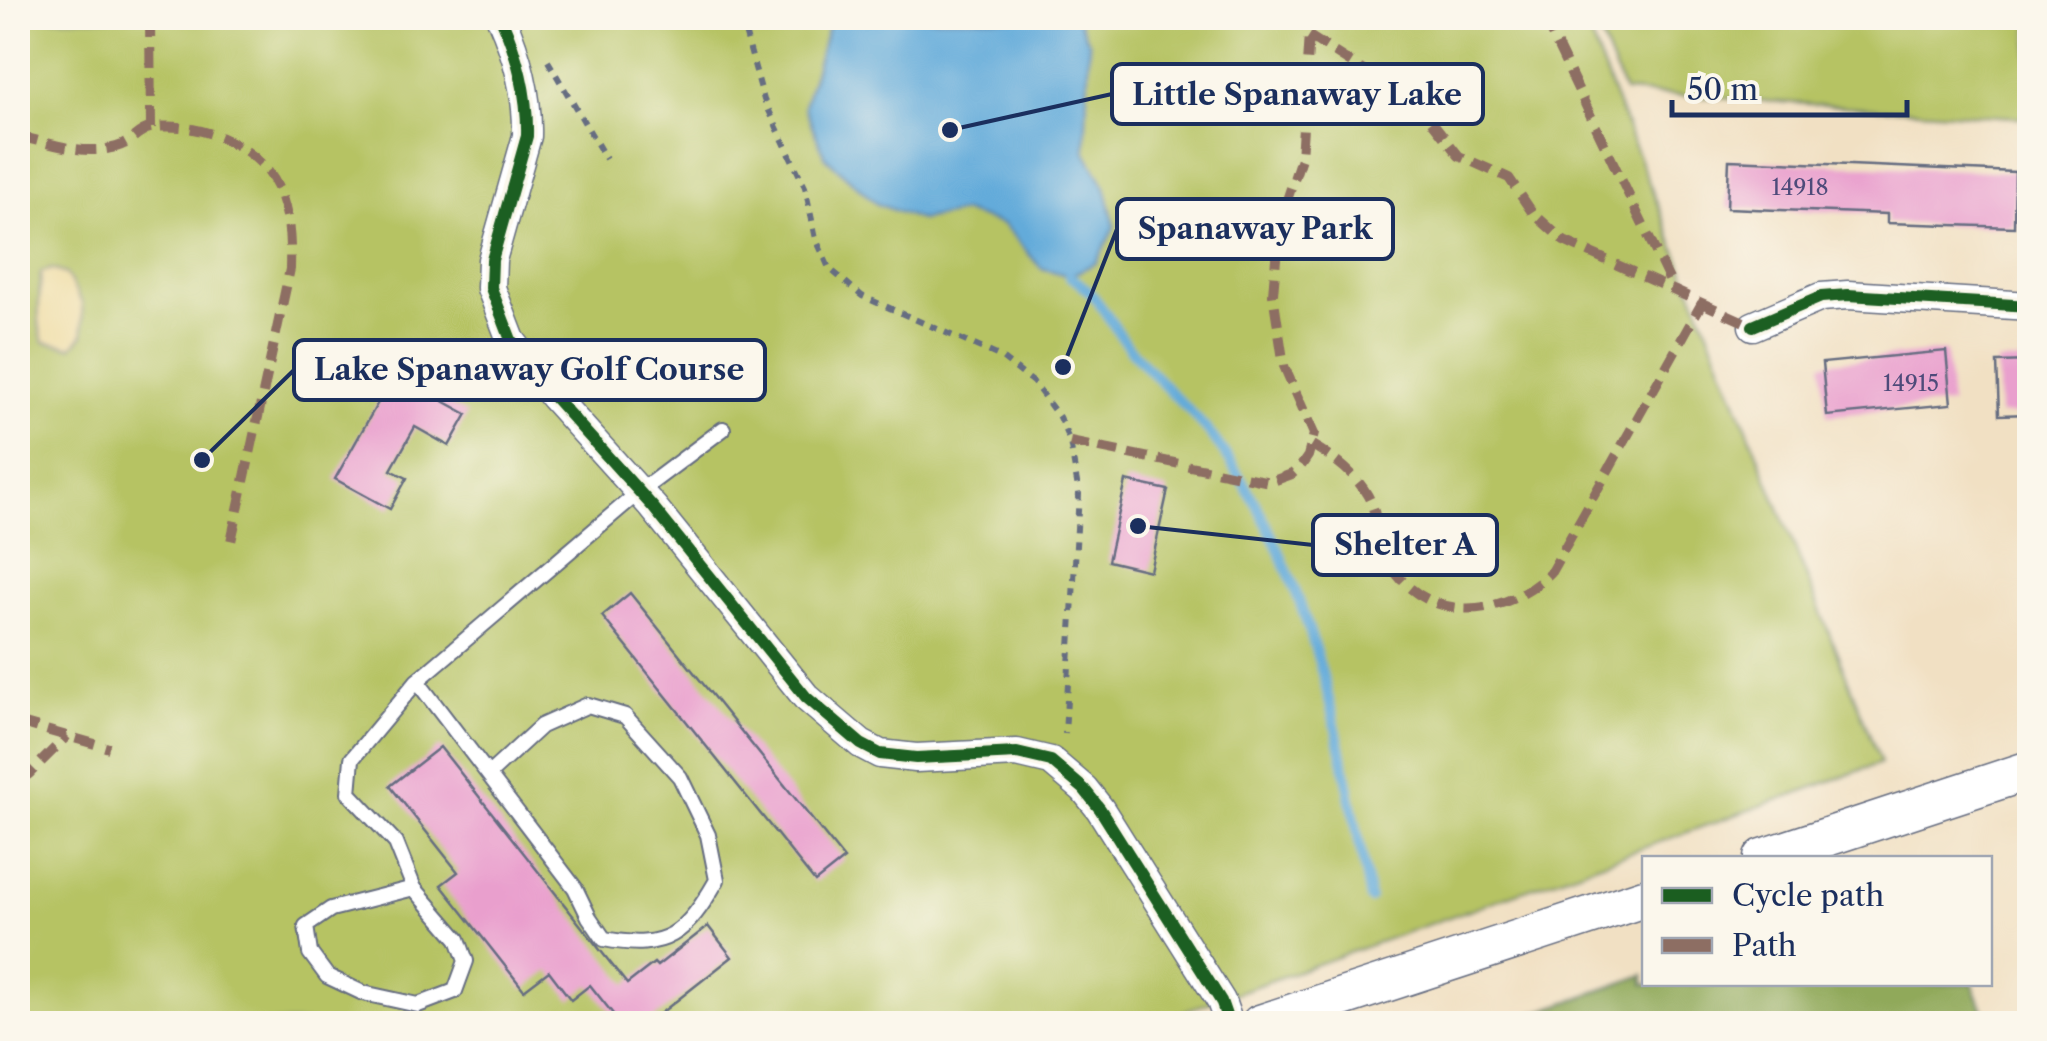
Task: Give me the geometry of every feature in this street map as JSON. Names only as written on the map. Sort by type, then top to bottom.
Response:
[{"type":"main road","points":[[1769,856],[2030,770]]},
{"type":"main road","points":[[1260,1024],[1642,899]]},
{"type":"street","points":[[501,18],[518,63],[528,116],[527,136],[492,260],[491,288],[511,340],[554,397],[639,492],[806,697],[860,744],[880,754],[916,758],[1017,753],[1036,756],[1051,761],[1084,790],[1118,837],[1220,1001],[1229,1024]]},
{"type":"street","points":[[1753,326],[1821,297],[1834,296],[2030,306]]},
{"type":"lane","points":[[414,888],[331,909],[306,926],[310,953],[326,976],[362,994],[418,1006],[456,991],[466,961],[458,938],[414,888],[396,843],[350,793],[352,759],[417,682],[639,492],[722,428]]},
{"type":"lane","points":[[417,682],[488,774],[576,888],[604,939],[635,945],[668,938],[698,914],[717,880],[708,834],[680,777],[625,716],[588,705],[541,726],[488,774]]},
{"type":"path","points":[[741,18],[764,100],[806,187],[816,239],[829,268],[862,296],[999,356],[1017,368],[1047,398],[1070,442],[1078,494],[1065,734]]},
{"type":"path","points":[[541,48],[606,159]]},
{"type":"green space","points":[[18,18],[1583,18],[1881,763],[1152,1023],[18,1023]]},
{"type":"green space","points":[[1593,18],[2029,18],[2029,118],[1624,92]]},
{"type":"green space","points":[[1642,976],[1642,986],[1974,986],[1988,1023],[1507,1023]]},
{"type":"sand","points":[[52,269],[66,274],[82,303],[83,335],[72,347],[44,342],[41,335],[41,272]]},
{"type":"water","points":[[824,18],[1077,18],[1089,43],[1085,150],[1105,187],[1115,226],[1096,263],[1069,276],[1041,268],[1004,225],[963,212],[920,220],[877,204],[825,157],[804,106],[828,27]]},
{"type":"building","points":[[1729,160],[2015,172],[2014,227],[1887,223],[1887,214],[1727,208]]},
{"type":"building","points":[[1946,351],[1951,404],[1827,416],[1822,363]]},
{"type":"building","points":[[2030,361],[2030,414],[1999,415],[1997,362]]},
{"type":"building","points":[[394,374],[467,414],[449,446],[415,427],[391,470],[407,478],[390,509],[335,479]]},
{"type":"building","points":[[1126,481],[1168,490],[1150,571],[1108,561]]},
{"type":"building","points":[[630,593],[844,859],[815,882],[602,616]]},
{"type":"building","points":[[440,747],[627,984],[708,926],[732,957],[647,1024],[621,1024],[590,985],[571,1000],[549,971],[524,990],[441,885],[458,872],[390,786]]},
{"type":"waterway","points":[[1069,276],[1088,291],[1132,351],[1215,440],[1249,491],[1277,546],[1300,602],[1334,719],[1370,899]]},
{"type":"marked path","points":[[150,18],[151,128]]},
{"type":"marked path","points":[[1070,442],[1270,482],[1292,474],[1308,456],[1314,434],[1284,366],[1273,294],[1279,224],[1301,158],[1310,18]]},
{"type":"marked path","points":[[1544,18],[1674,290]]},
{"type":"marked path","points":[[1309,36],[1421,108],[1459,156],[1509,178],[1532,212],[1564,241],[1753,326]]},
{"type":"marked path","points":[[18,136],[98,150],[121,145],[150,128],[190,128],[235,144],[253,156],[277,185],[288,223],[290,269],[230,546]]},
{"type":"marked path","points":[[1312,445],[1343,467],[1363,488],[1372,504],[1388,561],[1403,582],[1443,605],[1465,608],[1511,600],[1551,572],[1702,303]]},
{"type":"marked path","points":[[18,722],[109,748]]},
{"type":"marked path","points":[[18,781],[67,736]]},
{"type":"cycle path","points":[[501,18],[520,76],[527,121],[527,136],[492,260],[491,288],[511,340],[554,397],[653,507],[806,697],[861,744],[880,754],[916,758],[1017,753],[1051,761],[1084,789],[1221,1001],[1229,1024]]},
{"type":"cycle path","points":[[1753,326],[1821,297],[1848,295],[2030,306]]},
{"type":"place","name":"Little Spanaway Lake","points":[[950,130]]},
{"type":"place","name":"Spanaway Park","points":[[1063,367]]},
{"type":"place","name":"Lake Spanaway Golf Course","points":[[202,460]]},
{"type":"place","name":"Shelter A","points":[[1138,526]]}]
